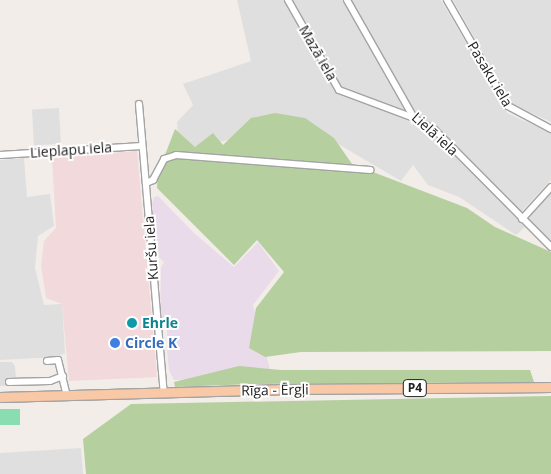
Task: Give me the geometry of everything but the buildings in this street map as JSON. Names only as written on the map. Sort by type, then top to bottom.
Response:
[{"type":"main road","name":"Rīga - Ērgļi","points":[[0,397],[551,387]]},
{"type":"street","name":"Mazā iela","points":[[288,0],[339,90],[414,118]]},
{"type":"street","name":"Lielā iela","points":[[346,0],[414,118],[435,130],[551,247]]},
{"type":"street","name":"Pasaku iela","points":[[447,0],[508,106],[551,129]]},
{"type":"street","name":"Kuršu iela","points":[[139,104],[164,393]]},
{"type":"street","name":"Lieplapu iela","points":[[0,155],[142,146]]},
{"type":"street","points":[[146,182],[153,180],[164,159],[176,155],[370,170]]},
{"type":"street","points":[[522,219],[551,187]]},
{"type":"street","points":[[48,361],[58,360],[67,395]]},
{"type":"street","points":[[9,382],[50,381],[63,376]]},
{"type":"shaded area","points":[[237,0],[284,0],[338,94],[408,120],[412,126],[414,122],[431,132],[525,227],[516,235],[459,197],[428,185],[413,165],[401,181],[299,121],[201,147],[178,145],[177,122],[193,105],[183,84],[251,61]]},
{"type":"shaded area","points":[[292,0],[342,0],[405,111],[340,86]]},
{"type":"shaded area","points":[[350,0],[441,0],[507,113],[551,133],[551,180],[521,212],[431,123],[414,114]]},
{"type":"shaded area","points":[[453,0],[551,0],[551,122],[512,104]]},
{"type":"shaded area","points":[[59,108],[61,144],[34,145],[32,109]]},
{"type":"shaded area","points":[[137,151],[157,377],[69,381],[62,304],[46,298],[41,266],[44,241],[56,228],[52,158]]},
{"type":"shaded area","points":[[24,158],[27,197],[50,194],[54,226],[38,236],[35,268],[44,305],[62,304],[65,353],[57,357],[0,360],[0,160]]},
{"type":"shaded area","points":[[551,192],[551,240],[532,227],[527,218]]},
{"type":"shaded area","points":[[158,196],[194,233],[234,267],[258,242],[279,271],[253,305],[272,377],[174,380],[169,370],[167,350],[167,325],[171,319],[160,317],[161,267],[164,262],[159,257],[152,205],[154,197]]},
{"type":"shaded area","points":[[0,362],[12,362],[15,366],[16,381],[12,385],[0,386]]},
{"type":"shaded area","points":[[81,448],[83,474],[0,474],[0,453]]},
{"type":"green space","points":[[275,113],[305,118],[334,138],[352,164],[467,208],[495,227],[551,252],[551,351],[301,352],[265,357],[249,348],[256,308],[284,272],[257,240],[234,265],[157,188],[158,173],[175,129],[195,147],[213,133],[223,145],[251,118]]},
{"type":"green space","points":[[239,366],[281,370],[530,370],[534,382],[252,384],[175,387],[174,382]]},
{"type":"green space","points":[[551,396],[551,474],[86,474],[83,439],[131,404]]},
{"type":"green space","points":[[0,409],[20,409],[20,425],[0,425]]},
{"type":"place","name":"Ehrle","points":[[132,323]]},
{"type":"place","name":"Circle K","points":[[115,343]]}]
